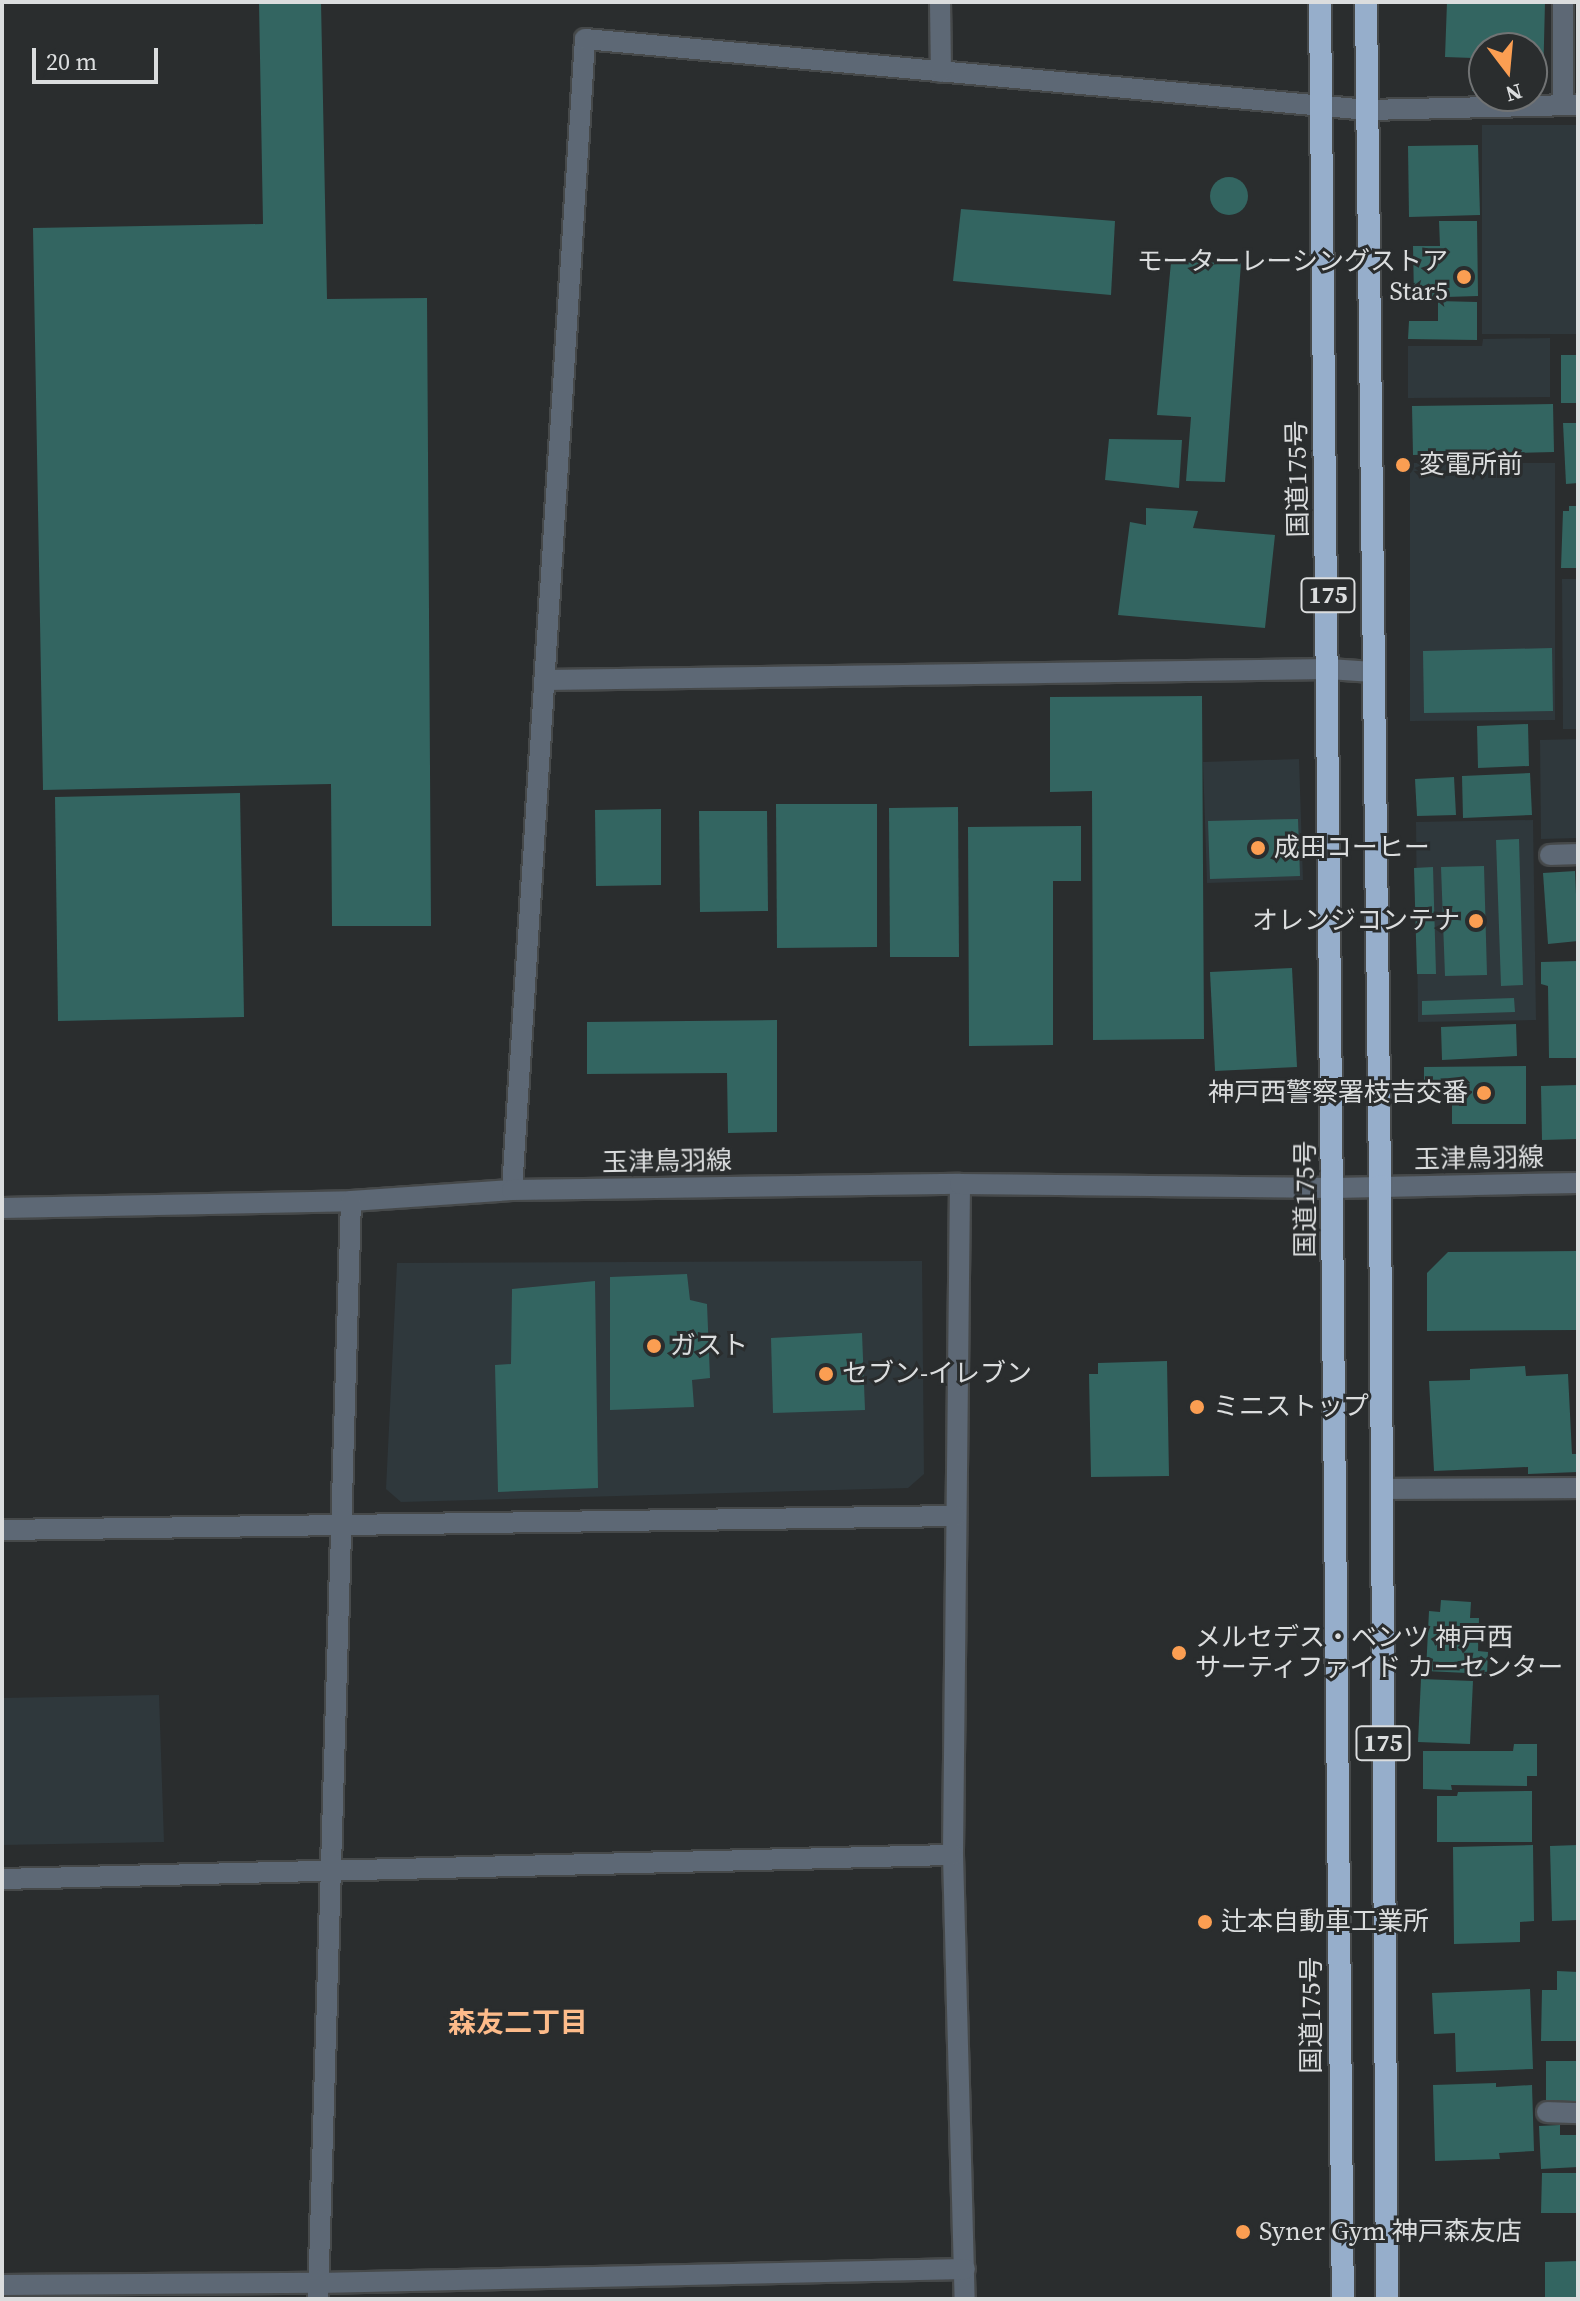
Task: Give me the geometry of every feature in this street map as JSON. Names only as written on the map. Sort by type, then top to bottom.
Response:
[{"type":"highway","name":"国道175号","points":[[1320,2],[1343,2299]]},
{"type":"highway","name":"175","points":[[1366,2],[1380,1186],[1387,2299]]},
{"type":"street","points":[[940,2],[941,72]]},
{"type":"street","points":[[512,1190],[585,39],[1368,110],[1570,105],[1563,2]]},
{"type":"street","points":[[546,680],[1329,669],[1373,672]]},
{"type":"street","points":[[1550,855],[1578,854]]},
{"type":"street","name":"玉津鳥羽線","points":[[2,1208],[351,1201],[512,1190],[960,1184],[1334,1188],[1578,1183]]},
{"type":"street","points":[[960,1184],[953,1855],[965,2299]]},
{"type":"street","points":[[319,2291],[351,1201]]},
{"type":"street","points":[[1382,1489],[1578,1488]]},
{"type":"street","points":[[2,1530],[956,1516]]},
{"type":"street","points":[[2,1879],[953,1855]]},
{"type":"street","points":[[1547,2112],[1578,2113]]},
{"type":"street","points":[[2,2285],[319,2291],[965,2269]]},
{"type":"shaded area","points":[[1482,125],[1578,125],[1578,334],[1482,334]]},
{"type":"shaded area","points":[[1550,338],[1550,397],[1408,398],[1408,346],[1482,346],[1483,339]]},
{"type":"shaded area","points":[[1410,463],[1555,463],[1555,720],[1410,721]]},
{"type":"shaded area","points":[[1562,579],[1578,579],[1578,729],[1563,729]]},
{"type":"shaded area","points":[[1578,739],[1578,838],[1541,839],[1540,740]]},
{"type":"shaded area","points":[[1299,759],[1303,880],[1207,883],[1203,762]]},
{"type":"shaded area","name":"オレンジコンテナ","points":[[1533,820],[1536,1020],[1418,1022],[1416,822]]},
{"type":"shaded area","points":[[922,1261],[924,1474],[908,1488],[401,1502],[386,1489],[397,1263]]},
{"type":"shaded area","points":[[159,1695],[164,1842],[2,1845],[2,1698]]},
{"type":"building","points":[[259,2],[321,2],[327,299],[427,298],[431,926],[332,926],[331,784],[43,790],[33,228],[263,224]]},
{"type":"building","points":[[1447,2],[1545,2],[1544,32],[1468,32],[1468,58],[1445,57]]},
{"type":"building","points":[[1478,145],[1480,215],[1409,217],[1408,146]]},
{"type":"building","points":[[1229,177],[1243,182],[1248,196],[1243,210],[1229,215],[1215,210],[1210,196],[1215,182]]},
{"type":"building","points":[[961,209],[1115,221],[1111,295],[953,281]]},
{"type":"building","points":[[1439,221],[1477,221],[1478,296],[1414,298],[1413,246],[1440,246]]},
{"type":"building","points":[[1171,262],[1241,263],[1225,482],[1186,481],[1191,417],[1157,415]]},
{"type":"building","points":[[1438,301],[1477,302],[1477,340],[1408,339],[1409,321],[1438,321]]},
{"type":"building","points":[[1561,355],[1578,355],[1578,403],[1561,403]]},
{"type":"building","points":[[1553,404],[1554,452],[1413,455],[1412,406]]},
{"type":"building","points":[[1563,423],[1578,423],[1578,483],[1566,484]]},
{"type":"building","points":[[1109,439],[1182,440],[1179,488],[1105,480]]},
{"type":"building","points":[[1569,506],[1578,506],[1578,568],[1561,568],[1563,511],[1569,511]]},
{"type":"building","points":[[1146,508],[1198,511],[1193,528],[1275,535],[1265,628],[1118,615],[1130,522],[1146,525]]},
{"type":"building","points":[[1552,648],[1553,711],[1424,713],[1423,651]]},
{"type":"building","points":[[1202,696],[1204,1039],[1093,1040],[1092,791],[1050,792],[1050,697]]},
{"type":"building","points":[[1528,724],[1529,766],[1478,768],[1477,726]]},
{"type":"building","points":[[1530,773],[1532,815],[1463,818],[1462,776]]},
{"type":"building","points":[[1454,777],[1456,815],[1417,816],[1415,779]]},
{"type":"building","points":[[240,793],[244,1017],[58,1021],[55,797]]},
{"type":"building","points":[[776,804],[877,804],[877,947],[777,948]]},
{"type":"building","points":[[958,807],[959,957],[890,957],[889,808]]},
{"type":"building","points":[[661,809],[661,885],[596,886],[595,810]]},
{"type":"building","points":[[699,811],[767,811],[768,911],[700,912]]},
{"type":"building","points":[[1298,819],[1300,876],[1210,879],[1208,821]]},
{"type":"building","points":[[1081,826],[1081,881],[1053,881],[1053,1045],[969,1046],[968,827]]},
{"type":"building","points":[[1519,839],[1523,985],[1501,986],[1496,840]]},
{"type":"building","points":[[1484,866],[1487,975],[1445,976],[1441,867]]},
{"type":"building","points":[[1433,867],[1436,974],[1417,974],[1414,868]]},
{"type":"building","points":[[1575,871],[1578,941],[1548,944],[1543,873]]},
{"type":"building","points":[[1578,961],[1578,1058],[1549,1058],[1548,986],[1541,984],[1541,962]]},
{"type":"building","points":[[1292,968],[1297,1067],[1215,1071],[1210,972]]},
{"type":"building","points":[[1514,998],[1515,1012],[1422,1015],[1422,1001]]},
{"type":"building","points":[[777,1020],[777,1132],[728,1133],[727,1073],[587,1074],[587,1022]]},
{"type":"building","points":[[1516,1024],[1517,1056],[1442,1060],[1441,1027]]},
{"type":"building","points":[[1526,1066],[1526,1124],[1452,1124],[1452,1084],[1424,1085],[1424,1067]]},
{"type":"building","points":[[1578,1085],[1578,1139],[1542,1140],[1541,1086]]},
{"type":"building","points":[[1578,1251],[1578,1330],[1427,1331],[1427,1273],[1448,1252]]},
{"type":"building","points":[[687,1274],[690,1300],[707,1304],[710,1378],[692,1380],[694,1407],[610,1410],[610,1277]]},
{"type":"building","points":[[595,1281],[598,1488],[498,1492],[495,1365],[511,1364],[512,1289]]},
{"type":"building","points":[[862,1333],[865,1410],[773,1413],[771,1338]]},
{"type":"building","points":[[1167,1361],[1169,1476],[1091,1477],[1089,1374],[1098,1374],[1098,1363]]},
{"type":"building","points":[[1525,1366],[1526,1376],[1568,1374],[1572,1454],[1578,1454],[1578,1472],[1528,1474],[1528,1467],[1434,1471],[1429,1381],[1470,1380],[1470,1369]]},
{"type":"building","points":[[1441,1600],[1471,1602],[1470,1618],[1479,1618],[1478,1651],[1488,1652],[1487,1674],[1426,1671],[1429,1611],[1440,1612]]},
{"type":"building","points":[[1421,1679],[1473,1681],[1470,1744],[1418,1742]]},
{"type":"building","points":[[1514,1744],[1537,1744],[1537,1776],[1527,1776],[1527,1786],[1451,1785],[1452,1790],[1423,1789],[1423,1751],[1513,1751]]},
{"type":"building","points":[[1532,1791],[1532,1842],[1437,1842],[1437,1796],[1457,1796],[1458,1792]]},
{"type":"building","points":[[1533,1845],[1534,1921],[1520,1922],[1520,1942],[1454,1944],[1453,1847]]},
{"type":"building","points":[[1578,1845],[1578,1920],[1552,1921],[1550,1846]]},
{"type":"building","points":[[1557,1971],[1578,1972],[1578,2041],[1541,2041],[1542,1990],[1557,1990]]},
{"type":"building","points":[[1530,1989],[1533,2069],[1456,2072],[1455,2033],[1434,2034],[1432,1993]]},
{"type":"building","points":[[1546,2061],[1578,2061],[1578,2103],[1546,2102]]},
{"type":"building","points":[[1496,2083],[1496,2087],[1532,2085],[1534,2151],[1499,2153],[1500,2159],[1435,2161],[1433,2085]]},
{"type":"building","points":[[1560,2125],[1560,2135],[1578,2135],[1578,2167],[1541,2169],[1539,2126]]},
{"type":"building","points":[[1542,2173],[1578,2173],[1578,2213],[1541,2213]]},
{"type":"building","points":[[1578,2261],[1578,2299],[1545,2299],[1545,2262]]},
{"type":"place","name":"モーターレーシングストア Star5","points":[[1464,277]]},
{"type":"place","name":"変電所前","points":[[1403,465]]},
{"type":"place","name":"成田コーヒー","points":[[1258,848]]},
{"type":"place","name":"オレンジコンテナ","points":[[1476,921]]},
{"type":"place","name":"神戸西警察署枝吉交番","points":[[1484,1093]]},
{"type":"place","name":"ガスト","points":[[654,1346]]},
{"type":"place","name":"セブン-イレブン","points":[[826,1374]]},
{"type":"place","name":"ミニストップ","points":[[1197,1407]]},
{"type":"place","name":"メルセデス・ベンツ 神戸西 サーティファイド カーセンター","points":[[1179,1653]]},
{"type":"place","name":"辻本自動車工業所","points":[[1205,1922]]},
{"type":"place","name":"Syner Gym 神戸森友店","points":[[1243,2232]]},
{"type":"district","name":"森友二丁目","points":[[518,2022]]}]
